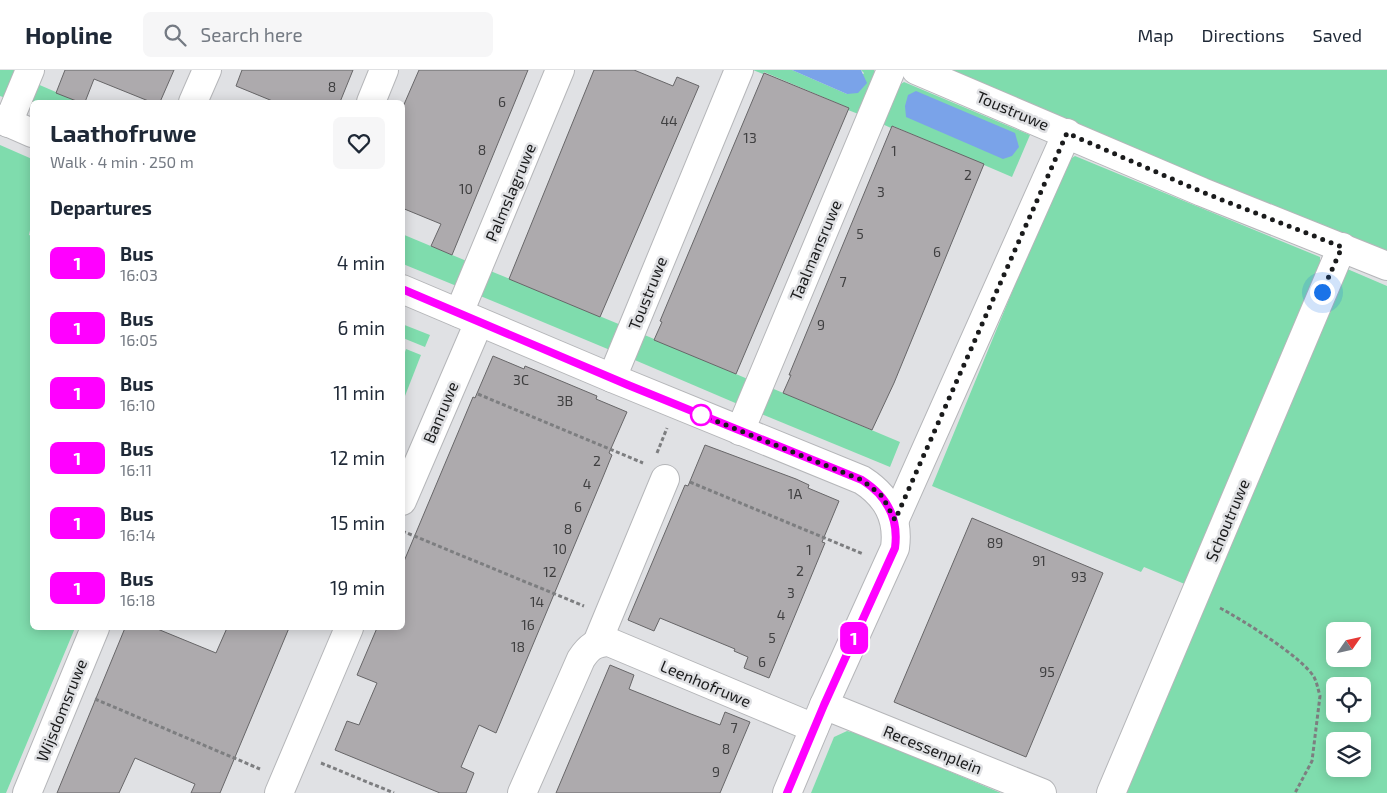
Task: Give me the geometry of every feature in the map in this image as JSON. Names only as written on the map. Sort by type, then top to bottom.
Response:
[{"type":"street","points":[[14,125],[30,70]]},
{"type":"street","points":[[194,100],[207,70]]},
{"type":"street","points":[[372,100],[384,70]]},
{"type":"street","name":"Palmslagruwe","points":[[469,318],[560,70]]},
{"type":"street","name":"Toustruwe","points":[[612,378],[739,70]]},
{"type":"street","name":"Taalmansruwe","points":[[740,431],[891,70]]},
{"type":"street","name":"Toustruwe","points":[[916,70],[1202,192],[1387,266]]},
{"type":"street","points":[[895,520],[1067,133]]},
{"type":"street","name":"Schoutruwe","points":[[1111,793],[1342,247]]},
{"type":"street","points":[[405,290],[677,405],[862,480],[882,496],[895,520],[897,534],[895,548],[819,716],[787,793]]},
{"type":"street","name":"Banruwe","points":[[405,493],[469,318]]},
{"type":"street","points":[[522,793],[581,659],[588,648],[597,643],[660,468]]},
{"type":"street","name":"Wijsdomsruwe","points":[[27,793],[94,630]]},
{"type":"street","points":[[282,786],[348,630]]},
{"type":"street","name":"Leenhofruwe","points":[[597,643],[608,642],[819,716]]},
{"type":"street","name":"Recessenplein","points":[[819,716],[1042,793]]},
{"type":"path","points":[[660,468],[677,405]]},
{"type":"path","points":[[405,532],[608,616]]},
{"type":"path","points":[[1196,595],[1238,618],[1282,648],[1313,676],[1320,696],[1312,761],[1295,793]]},
{"type":"path","points":[[70,688],[282,786]]},
{"type":"path","points":[[318,761],[394,793]]},
{"type":"green space","points":[[0,70],[20,70],[8,99],[0,96]]},
{"type":"green space","points":[[753,70],[792,70],[847,94],[864,73],[861,70],[874,70],[875,73],[861,115],[848,110],[849,108],[764,72],[763,74]]},
{"type":"green space","points":[[944,70],[1387,70],[1387,254]]},
{"type":"green space","points":[[904,82],[1030,135],[1012,177],[893,126],[891,128],[880,123],[896,87]]},
{"type":"green space","points":[[35,83],[74,100],[30,100],[30,109],[25,106]]},
{"type":"green space","points":[[0,145],[30,158],[30,630],[74,630],[6,793],[0,793]]},
{"type":"green space","points":[[1075,156],[1320,257],[1320,267],[1187,585],[1144,567],[1141,572],[932,486],[1062,171],[1067,161]]},
{"type":"green space","points":[[405,235],[469,262],[459,287],[405,265]]},
{"type":"green space","points":[[1345,268],[1387,286],[1387,793],[1121,793]]},
{"type":"green space","points":[[488,270],[621,325],[610,350],[478,295]]},
{"type":"green space","points":[[405,325],[430,335],[425,347],[405,339]]},
{"type":"green space","points":[[640,333],[750,380],[740,405],[630,358]]},
{"type":"green space","points":[[406,349],[421,355],[405,396]]},
{"type":"green space","points":[[769,387],[900,442],[890,467],[759,413]]},
{"type":"green space","points":[[847,731],[860,734],[1001,793],[811,793],[834,737]]},
{"type":"water","points":[[792,70],[861,70],[867,83],[858,93],[847,94]]},
{"type":"water","points":[[916,91],[1015,133],[1019,147],[1012,156],[1003,159],[906,117],[905,106],[908,95]]},
{"type":"building","points":[[65,70],[174,70],[161,100],[146,100],[94,79],[86,100],[74,100],[56,93]]},
{"type":"building","points":[[242,70],[353,70],[341,100],[270,100],[236,86]]},
{"type":"building","points":[[419,70],[528,70],[452,255],[431,246],[441,224],[405,209],[405,102]]},
{"type":"building","points":[[594,70],[634,70],[673,86],[677,77],[699,86],[600,317],[509,279]]},
{"type":"building","points":[[764,73],[849,108],[736,374],[654,340],[662,322],[660,321]]},
{"type":"building","points":[[892,126],[984,164],[894,383],[872,430],[783,393]]},
{"type":"building","points":[[493,356],[524,369],[525,366],[542,373],[597,396],[596,399],[627,412],[609,453],[612,455],[496,733],[479,725],[461,767],[474,773],[466,793],[440,793],[335,750],[347,721],[359,725],[377,683],[357,675],[376,630],[405,630],[405,559],[473,397],[475,398]]},
{"type":"building","points":[[705,445],[796,479],[809,485],[808,488],[839,501],[822,542],[825,543],[769,678],[744,668],[748,657],[734,651],[735,649],[660,618],[654,631],[628,620],[685,485],[688,486]]},
{"type":"building","points":[[972,518],[1103,573],[1026,757],[894,702]]},
{"type":"building","points":[[124,630],[160,630],[216,653],[226,630],[288,630],[220,793],[191,793],[195,784],[135,758],[119,793],[57,793]]},
{"type":"building","points":[[610,665],[634,675],[629,689],[720,725],[725,712],[750,722],[720,793],[556,793]]},
{"type":"bus line","name":"1","points":[[405,290],[628,385],[862,480],[882,496],[895,520],[897,534],[895,548],[824,705],[787,793]]},
{"type":"route","points":[[701,415],[862,480],[882,496],[895,520],[1067,133],[1202,192],[1342,247],[1322,292]]}]
